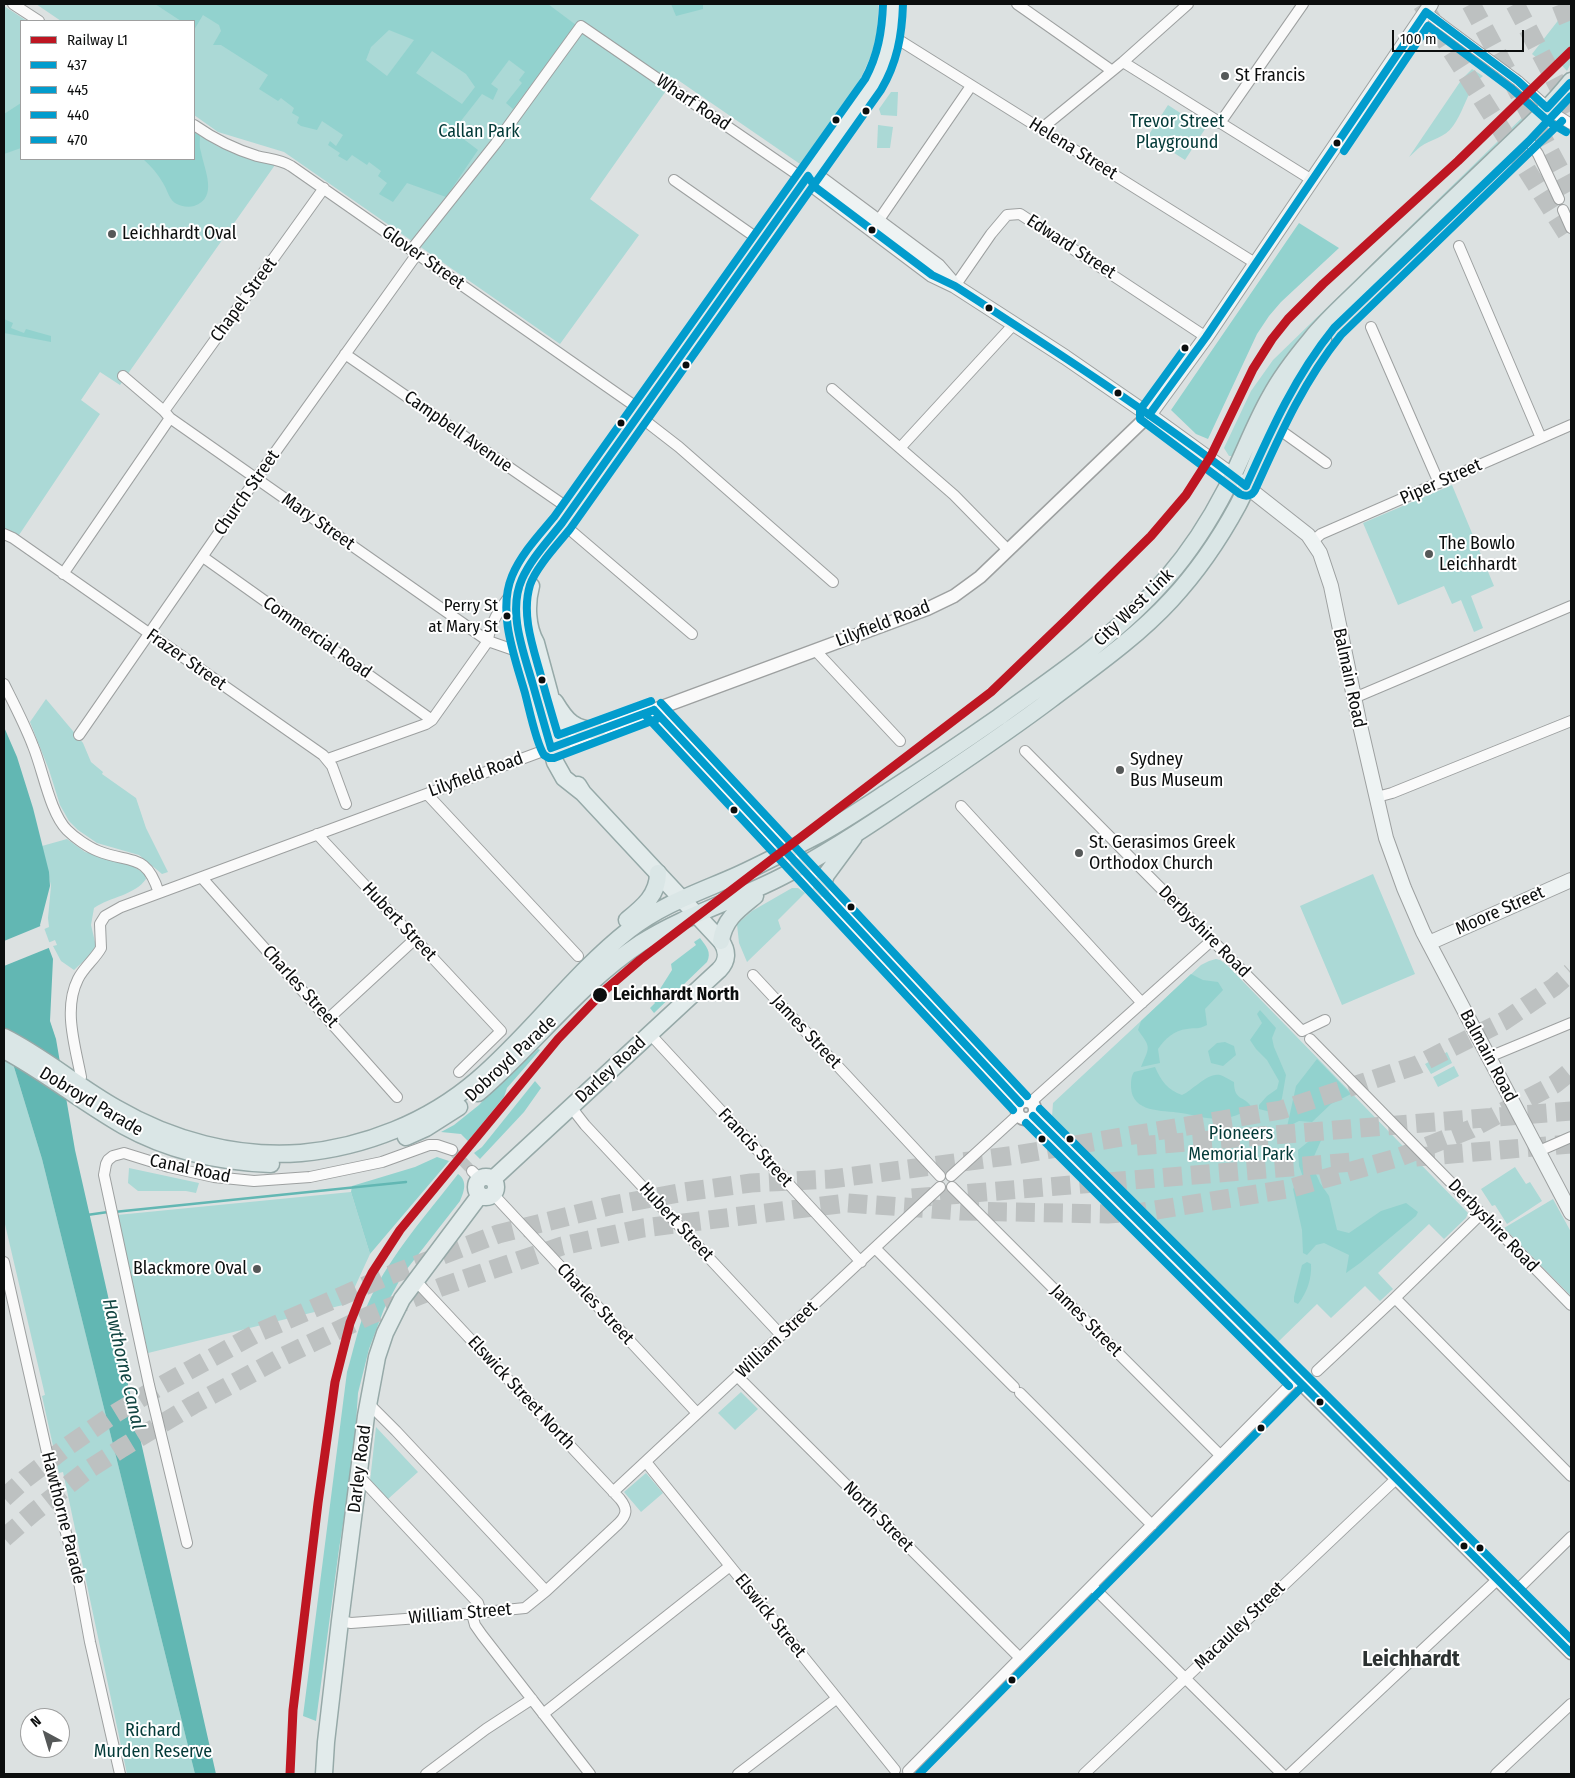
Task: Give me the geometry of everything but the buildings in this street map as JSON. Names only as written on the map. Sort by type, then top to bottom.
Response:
[{"type":"highway","name":"City West Link","points":[[682,898],[738,875],[833,827],[946,754],[1083,656],[1125,622],[1161,587],[1203,531],[1227,471],[1278,382],[1312,338],[1547,108],[1571,81]]},
{"type":"highway","name":"City West Link","points":[[697,915],[799,867],[858,832],[998,738],[1142,629],[1172,599],[1207,556],[1232,515],[1273,425],[1293,387],[1310,359],[1334,328],[1529,141],[1547,108],[1571,96]]},
{"type":"highway","points":[[821,890],[826,875],[858,832]]},
{"type":"highway","points":[[616,941],[624,922],[642,908],[653,895],[657,886],[658,873]]},
{"type":"highway","points":[[721,941],[723,929],[730,918],[756,895],[762,886]]},
{"type":"highway","name":"Dobroyd Parade","points":[[4,1050],[92,1100],[173,1136],[235,1151],[266,1154],[298,1153],[360,1143],[419,1118],[448,1102],[477,1080],[598,956],[651,914],[682,898]]},
{"type":"highway","name":"Dobroyd Parade","points":[[4,1037],[29,1050],[125,1126],[153,1140],[184,1151],[222,1160],[256,1164],[307,1163],[338,1158],[398,1141],[426,1128],[453,1112],[500,1074],[593,980],[614,962],[643,942],[697,915]]},
{"type":"main road","points":[[597,732],[579,728],[565,718],[549,691],[529,646],[518,628],[516,610],[521,581],[540,550],[562,523],[877,77],[887,57],[893,4]]},
{"type":"main road","name":"Lilyfield Road","points":[[1149,415],[1206,337],[1429,8]]},
{"type":"main road","name":"Balmain Road","points":[[808,176],[815,187],[875,226],[932,274],[956,286],[1149,415],[1227,471],[1313,540],[1323,559],[1330,586],[1376,797],[1390,852],[1410,903],[1429,942],[1571,1213]]},
{"type":"main road","points":[[556,746],[529,646],[532,637],[528,618],[530,590],[538,567],[562,523]]},
{"type":"main road","points":[[549,691],[558,768],[564,778],[583,793],[721,941]]},
{"type":"main road","name":"Moore Street","points":[[1429,942],[1571,880]]},
{"type":"main road","name":"Darley Road","points":[[324,1774],[340,1621],[368,1403],[377,1357],[385,1333],[402,1299],[484,1184],[571,1107],[719,970],[726,958],[726,950],[721,941]]},
{"type":"street","points":[[13,4],[37,20]]},
{"type":"street","points":[[1017,4],[1111,70]]},
{"type":"street","points":[[1041,129],[1123,62],[1188,4]]},
{"type":"street","points":[[1220,123],[1303,4]]},
{"type":"street","points":[[1429,8],[1440,23],[1518,81],[1547,108],[1571,124]]},
{"type":"street","name":"Wharf Road","points":[[581,26],[795,173],[808,176]]},
{"type":"street","name":"Church Street","points":[[79,735],[414,252],[581,26]]},
{"type":"street","name":"Helena Street","points":[[891,35],[1255,263]]},
{"type":"street","points":[[1123,62],[1312,180]]},
{"type":"street","points":[[875,226],[971,86]]},
{"type":"street","name":"Glover Street","points":[[195,126],[222,143],[252,154],[286,163],[640,413],[833,582]]},
{"type":"street","points":[[1529,141],[1538,154],[1559,200]]},
{"type":"street","points":[[674,180],[762,241]]},
{"type":"street","name":"Chapel Street","points":[[63,574],[167,415],[324,188]]},
{"type":"street","points":[[1563,210],[1571,228]]},
{"type":"street","name":"Edward Street","points":[[956,286],[991,234],[1007,215],[1020,214],[1206,337]]},
{"type":"street","points":[[1459,246],[1541,438]]},
{"type":"street","points":[[900,448],[1014,324]]},
{"type":"street","points":[[1371,327],[1439,483]]},
{"type":"street","name":"Campbell Avenue","points":[[345,354],[571,510]]},
{"type":"street","name":"Mary Street","points":[[123,376],[167,415],[488,641],[511,649],[529,646]]},
{"type":"street","points":[[832,389],[954,495],[1008,550]]},
{"type":"street","name":"Lilyfield Road","points":[[81,1077],[71,1018],[74,989],[79,977],[101,948],[100,924],[105,916],[112,911],[927,609],[954,596],[980,577],[1149,415]]},
{"type":"street","points":[[1273,425],[1326,463]]},
{"type":"street","name":"Piper Street","points":[[1313,540],[1322,534],[1571,425]]},
{"type":"street","points":[[562,523],[692,634]]},
{"type":"street","name":"Frazer Street","points":[[4,534],[13,538],[330,762]]},
{"type":"street","name":"Commercial Road","points":[[203,557],[432,720]]},
{"type":"street","points":[[346,804],[330,762],[432,720],[488,641],[489,630],[498,611],[521,581]]},
{"type":"street","points":[[1354,698],[1571,606]]},
{"type":"street","points":[[815,650],[900,741]]},
{"type":"street","points":[[4,684],[33,745],[59,821],[69,832],[97,851],[130,859],[146,868],[153,876],[159,893]]},
{"type":"street","points":[[654,710],[1023,1107],[1035,1110],[1033,1116],[1571,1653]]},
{"type":"street","points":[[1376,797],[1392,793],[1571,721]]},
{"type":"street","name":"Derbyshire Road","points":[[1025,751],[1302,1031],[1325,1020]]},
{"type":"street","points":[[427,794],[578,956]]},
{"type":"street","points":[[962,806],[1142,1003]]},
{"type":"street","name":"Hubert Street","points":[[317,834],[501,1031],[459,1072]]},
{"type":"street","name":"Charles Street","points":[[202,878],[397,1097]]},
{"type":"street","points":[[328,1019],[415,939]]},
{"type":"street","points":[[952,1182],[945,1174],[940,1176],[938,1183],[940,1188],[945,1190],[1023,1107],[1212,941]]},
{"type":"street","name":"James Street","points":[[753,975],[940,1176]]},
{"type":"street","points":[[1489,1057],[1571,1022]]},
{"type":"street","name":"Francis Street","points":[[650,1034],[861,1262]]},
{"type":"street","name":"Derbyshire Road","points":[[1310,1039],[1571,1305]]},
{"type":"street","name":"Hubert Street","points":[[571,1107],[585,1125],[781,1336]]},
{"type":"street","points":[[1539,1151],[1571,1137]]},
{"type":"street","name":"Canal Road","points":[[187,1543],[149,1385],[104,1175],[106,1164],[113,1156],[124,1153],[190,1172],[214,1177],[254,1181],[310,1177],[387,1160],[429,1145],[437,1145],[452,1150]]},
{"type":"street","name":"James Street","points":[[952,1182],[1220,1455]]},
{"type":"street","name":"Charles Street","points":[[484,1184],[697,1414]]},
{"type":"street","name":"William Street","points":[[613,1492],[940,1188]]},
{"type":"street","points":[[1317,1371],[1481,1214]]},
{"type":"street","points":[[875,1248],[1152,1525]]},
{"type":"street","name":"Hawthorne Parade","points":[[4,1262],[60,1510],[79,1582],[90,1642],[120,1774]]},
{"type":"street","name":"Elswick Street North","points":[[415,1280],[626,1508]]},
{"type":"street","points":[[1395,1298],[1571,1476]]},
{"type":"street","name":"North Street","points":[[737,1376],[1020,1658]]},
{"type":"street","points":[[893,1772],[901,1768],[908,1773],[1296,1379]]},
{"type":"street","points":[[368,1403],[546,1591]]},
{"type":"street","name":"Elswick Street","points":[[646,1462],[893,1772]]},
{"type":"street","points":[[359,1476],[478,1603],[475,1625],[589,1774]]},
{"type":"street","name":"Macauley Street","points":[[1084,1774],[1396,1479]]},
{"type":"street","name":"William Street","points":[[340,1621],[351,1623],[523,1609],[546,1591],[622,1520],[626,1508]]},
{"type":"street","points":[[1512,1595],[1571,1537]]},
{"type":"street","points":[[543,1714],[730,1566]]},
{"type":"street","points":[[1290,1774],[1497,1580]]},
{"type":"street","points":[[1092,1586],[1282,1774]]},
{"type":"street","points":[[426,1774],[472,1739],[532,1699]]},
{"type":"street","points":[[738,1774],[836,1699]]},
{"type":"street","points":[[1496,1774],[1571,1704]]},
{"type":"green space","name":"Callan Park","points":[[36,4],[878,4],[875,42],[862,75],[843,106],[800,164],[675,78],[590,199],[639,235],[560,344],[284,152],[218,132],[195,116],[195,20],[60,20]]},
{"type":"green space","points":[[1571,4],[1571,63],[1567,71],[1556,59],[1550,65],[1552,62],[1550,59],[1546,58],[1542,62],[1532,54]]},
{"type":"green space","name":"Leichhardt Oval","points":[[4,6],[25,20],[20,20],[20,160],[195,160],[195,133],[219,147],[275,165],[120,385],[100,372],[81,400],[100,414],[19,535],[16,536],[4,530]]},
{"type":"green space","points":[[1472,69],[1483,76],[1473,87],[1453,126],[1442,136],[1424,144],[1409,157],[1462,79]]},
{"type":"green space","points":[[891,92],[898,92],[897,116],[881,115],[879,109]]},
{"type":"green space","name":"Trevor Street Playground","points":[[1168,105],[1205,129],[1185,160],[1148,136]]},
{"type":"green space","points":[[1530,110],[1533,112],[1368,271],[1235,456],[1229,456],[1224,448],[1251,391],[1273,360]]},
{"type":"green space","points":[[878,125],[893,127],[890,148],[877,148]]},
{"type":"green space","points":[[767,249],[769,249],[683,370],[682,369]]},
{"type":"green space","name":"The Bowlo Leichhardt","points":[[1452,485],[1494,586],[1471,596],[1483,628],[1474,632],[1461,600],[1452,604],[1444,586],[1398,605],[1363,523]]},
{"type":"green space","points":[[46,699],[83,743],[91,762],[103,772],[102,774],[136,798],[146,828],[168,872],[162,874],[139,855],[97,843],[78,830],[69,821],[60,805],[49,770],[30,722]]},
{"type":"green space","points":[[67,839],[85,852],[129,864],[144,873],[146,879],[135,889],[94,908],[91,925],[95,947],[89,956],[74,970],[61,961],[53,946],[57,945],[55,940],[4,961],[4,946],[49,927],[51,886],[42,846]]},
{"type":"green space","points":[[1373,874],[1415,974],[1342,1005],[1300,906]]},
{"type":"green space","points":[[792,888],[798,888],[805,893],[778,920],[781,929],[747,962],[739,943],[737,924],[752,911]]},
{"type":"green space","name":"Pioneers Memorial Park","points":[[1216,959],[1226,964],[1468,1213],[1466,1218],[1444,1239],[1429,1224],[1378,1273],[1393,1289],[1380,1301],[1365,1286],[1331,1318],[1317,1304],[1278,1342],[1052,1117],[1053,1103],[1201,965]]},
{"type":"green space","points":[[1447,1052],[1452,1063],[1431,1074],[1425,1064]]},
{"type":"green space","name":"Richard Murden Reserve","points":[[4,1060],[14,1067],[42,1159],[195,1774],[127,1774],[63,1472],[59,1473],[42,1396],[45,1395],[4,1220]]},
{"type":"green space","points":[[1454,1066],[1459,1076],[1438,1087],[1433,1077]]},
{"type":"green space","points":[[1515,1167],[1526,1184],[1530,1182],[1542,1201],[1507,1224],[1495,1205],[1492,1206],[1481,1189]]},
{"type":"green space","points":[[129,1168],[199,1183],[196,1193],[186,1191],[138,1191],[128,1183]]},
{"type":"green space","points":[[351,1192],[370,1254],[347,1304],[148,1353],[117,1215]]},
{"type":"green space","points":[[1553,1199],[1571,1232],[1571,1296],[1504,1228]]},
{"type":"green space","points":[[741,1392],[758,1409],[735,1430],[718,1413]]},
{"type":"green space","points":[[376,1427],[418,1472],[388,1499],[370,1481]]},
{"type":"green space","points":[[646,1473],[663,1493],[641,1512],[624,1492]]},
{"type":"shaded area","points":[[155,4],[548,4],[576,25],[513,109],[506,103],[522,83],[519,80],[525,72],[509,60],[491,84],[498,89],[493,100],[482,94],[453,131],[478,150],[446,197],[407,183],[393,202],[379,194],[387,183],[378,176],[381,171],[369,162],[367,165],[352,155],[347,161],[338,156],[340,153],[328,145],[330,141],[336,146],[343,135],[322,121],[317,130],[301,126],[297,123],[299,117],[292,113],[294,108],[281,98],[278,101],[259,89],[268,75],[221,45],[213,45],[221,31],[219,25],[203,15],[195,28],[195,20],[179,20]],"holes":[[[389,30],[414,40],[387,76],[366,60],[371,47]],[[432,51],[466,74],[475,87],[462,104],[416,73]]]},
{"type":"shaded area","points":[[671,4],[703,4],[703,9],[676,16]]},
{"type":"shaded area","points":[[20,104],[20,148],[4,154],[4,114]]},
{"type":"shaded area","points":[[195,133],[200,136],[200,148],[207,174],[208,190],[206,197],[202,202],[194,206],[187,207],[175,203],[152,167],[144,160],[195,160]]},
{"type":"shaded area","points":[[1299,223],[1339,248],[1281,302],[1269,316],[1257,334],[1208,439],[1196,434],[1171,410]]},
{"type":"shaded area","points":[[4,319],[13,323],[11,328],[24,333],[26,329],[51,336],[51,342],[4,333]]},
{"type":"shaded area","points":[[700,938],[709,952],[707,962],[654,1013],[650,1008],[655,1003],[653,1000],[672,970],[671,964],[696,945],[694,942]]},
{"type":"shaded area","points":[[1191,974],[1203,980],[1218,982],[1223,990],[1205,1009],[1207,1025],[1174,1033],[1158,1049],[1160,1063],[1141,1067],[1148,1047],[1138,1030],[1141,1021]]},
{"type":"shaded area","points":[[1260,1010],[1276,1028],[1272,1038],[1286,1075],[1279,1115],[1275,1116],[1271,1112],[1259,1109],[1259,1105],[1267,1096],[1277,1089],[1279,1081],[1267,1060],[1250,1040],[1262,1023],[1257,1014]]},
{"type":"shaded area","points":[[1225,1042],[1234,1046],[1236,1055],[1223,1066],[1211,1063],[1208,1051],[1217,1043]]},
{"type":"shaded area","points":[[538,1049],[540,1050],[507,1088],[504,1097],[468,1141],[461,1134],[441,1132],[454,1125],[479,1105]]},
{"type":"shaded area","points":[[1317,1059],[1351,1094],[1331,1104],[1312,1122],[1299,1121],[1287,1127],[1296,1086]]},
{"type":"shaded area","points":[[1155,1067],[1166,1084],[1182,1095],[1211,1076],[1223,1076],[1234,1082],[1234,1088],[1238,1096],[1252,1108],[1223,1119],[1149,1109],[1137,1102],[1133,1095],[1131,1081],[1134,1072]]},
{"type":"shaded area","points":[[535,1081],[541,1088],[524,1112],[480,1159],[474,1153],[482,1147]]},
{"type":"shaded area","points":[[1318,1134],[1323,1136],[1311,1163],[1320,1183],[1329,1196],[1337,1230],[1349,1233],[1381,1211],[1406,1203],[1418,1212],[1416,1216],[1346,1273],[1349,1255],[1324,1243],[1316,1245],[1307,1255],[1303,1253],[1302,1230],[1293,1189],[1303,1177],[1299,1166],[1298,1150]]},
{"type":"shaded area","points":[[437,1157],[449,1161],[370,1254],[351,1192],[352,1186],[415,1167]]},
{"type":"shaded area","points":[[458,1174],[464,1183],[464,1190],[460,1201],[403,1274],[384,1309],[369,1349],[358,1393],[354,1454],[316,1721],[303,1716],[347,1372],[363,1317],[379,1282],[411,1234]]},
{"type":"shaded area","points":[[1307,1262],[1311,1264],[1310,1280],[1298,1304],[1294,1302],[1294,1297],[1302,1265]]},
{"type":"water","name":"Hawthorne Canal","points":[[4,727],[17,757],[33,808],[49,872],[50,886],[40,925],[53,959],[50,1021],[56,1039],[75,1150],[216,1774],[195,1774],[42,1159],[14,1067],[4,1041]]},
{"type":"pier","points":[[43,925],[51,947],[4,966],[4,941]]},
{"type":"waterway","points":[[114,1212],[406,1182]]},
{"type":"waterway","points":[[87,1215],[108,1212]]},
{"type":"tunnel","points":[[1422,4],[1571,240]]},
{"type":"tunnel","points":[[1471,4],[1571,191]]},
{"type":"tunnel","points":[[1515,4],[1571,111]]},
{"type":"tunnel","points":[[1561,4],[1571,29]]},
{"type":"tunnel","points":[[4,1498],[25,1479],[68,1446],[111,1416],[157,1388],[255,1334],[385,1277],[498,1234],[613,1205],[684,1192],[751,1183],[831,1179],[1016,1155],[1281,1110],[1417,1065],[1504,1021],[1554,987],[1571,972]]},
{"type":"tunnel","points":[[4,1538],[86,1471],[193,1405],[282,1357],[368,1316],[441,1287],[562,1246],[643,1228],[847,1203],[961,1211],[1108,1214],[1143,1212],[1288,1189],[1397,1158],[1471,1129],[1555,1084],[1571,1071]]},
{"type":"tunnel","points":[[1137,1146],[1571,1111]]},
{"type":"tunnel","points":[[1416,1157],[1571,1144]]},
{"type":"tunnel","points":[[452,1150],[472,1171]]},
{"type":"tunnel","points":[[912,1198],[1353,1162]]},
{"type":"rail line","name":"L1","points":[[290,1774],[293,1710],[335,1382],[350,1323],[361,1295],[372,1273],[400,1230],[558,1039],[605,990],[640,960],[991,692],[1151,536],[1186,495],[1211,456],[1253,369],[1272,339],[1288,319],[1323,284],[1458,161],[1571,51]]},
{"type":"transit line","name":"440","points":[[657,719],[554,758],[544,755],[536,734],[509,635],[506,605],[512,576],[525,552],[554,517],[865,79],[878,43],[882,24],[883,4]]},
{"type":"transit line","name":"445","points":[[651,701],[558,735],[529,631],[527,608],[530,585],[542,563],[570,529],[881,90],[891,70],[898,49],[903,4]]},
{"type":"transit line","name":"437","points":[[1149,415],[1206,337],[1426,12],[1518,81],[1547,108],[1570,83]]},
{"type":"transit line","name":"470","points":[[1344,151],[1428,26],[1512,89],[1549,122],[1566,132]]},
{"type":"transit line","name":"437","points":[[808,176],[815,187],[932,275],[955,286],[1103,383],[1175,433],[1246,486],[1296,384],[1307,365],[1334,328],[1529,141],[1571,96]]},
{"type":"transit line","name":"470","points":[[1185,348],[1140,410],[1140,419],[1240,494],[1251,495],[1304,390],[1327,353],[1341,335],[1562,121]]},
{"type":"transit line","name":"437","points":[[654,710],[551,748],[518,632],[516,605],[518,592],[522,579],[535,557],[562,523],[808,176]]},
{"type":"transit line","name":"440","points":[[661,703],[1027,1096]]},
{"type":"transit line","name":"437","points":[[654,710],[1020,1103]]},
{"type":"transit line","name":"445","points":[[647,717],[1013,1110]]},
{"type":"transit line","name":"440","points":[[1040,1109],[1571,1639]]},
{"type":"transit line","name":"437","points":[[1033,1116],[1571,1653]]},
{"type":"transit line","name":"445","points":[[1026,1123],[1289,1386]]},
{"type":"transit line","name":"445","points":[[919,1774],[1303,1386]]},
{"type":"place","name":"St Francis","points":[[1225,76]]},
{"type":"place","name":"Leichhardt Oval","points":[[112,234]]},
{"type":"place","name":"The Bowlo Leichhardt","points":[[1429,554]]},
{"type":"place","name":"Perry St at Mary St","points":[[507,616]]},
{"type":"place","name":"Sydney Bus Museum","points":[[1120,770]]},
{"type":"place","name":"St. Gerasimos Greek Orthodox Church","points":[[1079,853]]},
{"type":"place","name":"Leichhardt North","points":[[600,995]]},
{"type":"place","name":"Blackmore Oval","points":[[257,1269]]},
{"type":"district","name":"Leichhardt","points":[[1411,1660]]}]
